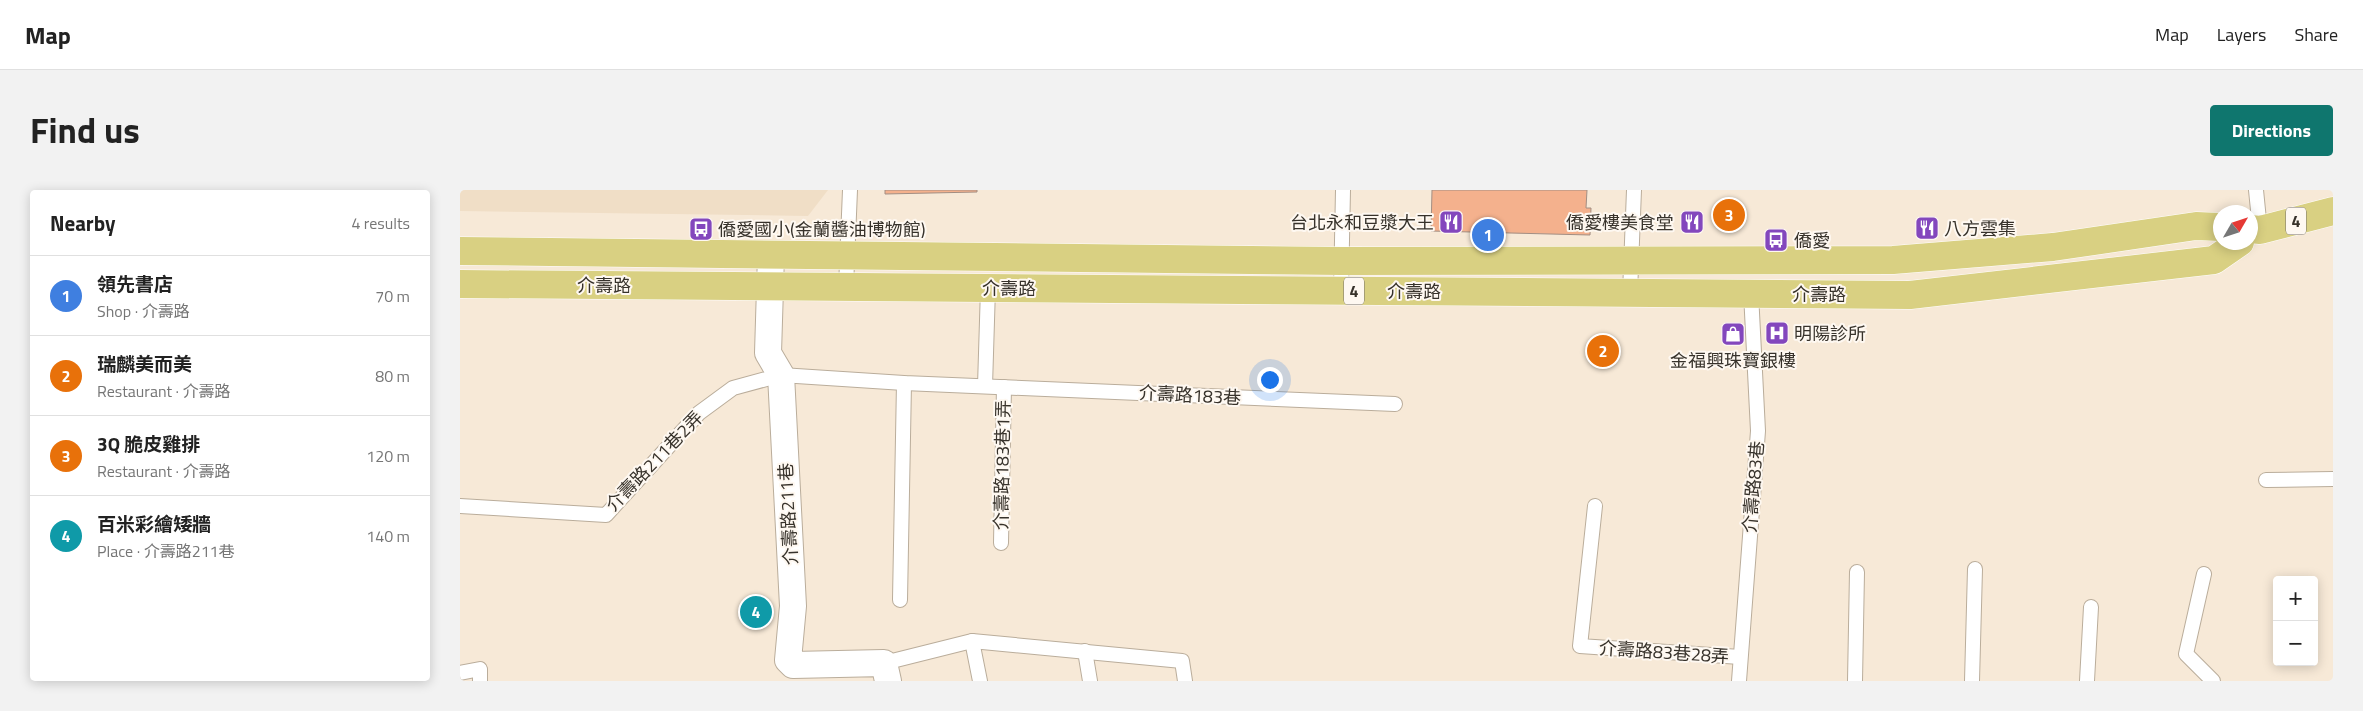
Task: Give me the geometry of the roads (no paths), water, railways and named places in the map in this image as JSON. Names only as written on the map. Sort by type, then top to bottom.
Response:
[{"type":"main road","name":"介壽路","points":[[2258,232],[2333,211]]},
{"type":"main road","name":"介壽路","points":[[460,251],[1342,261],[1893,260],[2053,247],[2196,226],[2213,227]]},
{"type":"main road","name":"介壽路","points":[[460,284],[1910,295],[2214,260],[2228,250]]},
{"type":"street","name":"介壽路211巷","points":[[771,255],[772,286],[768,353],[781,375],[793,606],[788,660],[793,673],[886,672]]},
{"type":"lane","points":[[846,287],[850,190]]},
{"type":"lane","points":[[1341,290],[1343,190]]},
{"type":"lane","points":[[1630,293],[1634,190]]},
{"type":"lane","points":[[2254,205],[2256,190]]},
{"type":"lane","points":[[985,386],[988,288]]},
{"type":"lane","name":"介壽路83巷","points":[[1739,681],[1758,431],[1751,293]]},
{"type":"lane","name":"介壽路183巷","points":[[781,375],[904,383],[1395,404]]},
{"type":"lane","name":"介壽路211巷2弄","points":[[460,506],[606,515],[699,413],[733,388],[781,375]]},
{"type":"lane","points":[[900,600],[904,383]]},
{"type":"lane","name":"介壽路183巷1弄","points":[[1001,543],[1004,387]]},
{"type":"lane","points":[[2266,480],[2333,479]]},
{"type":"lane","name":"介壽路83巷28弄","points":[[1595,506],[1580,646],[1740,657]]},
{"type":"lane","points":[[1972,681],[1976,570]]},
{"type":"lane","points":[[1855,681],[1857,572]]},
{"type":"lane","points":[[2204,574],[2186,654],[2213,681]]},
{"type":"lane","points":[[2087,681],[2091,607]]},
{"type":"lane","points":[[972,640],[980,681]]},
{"type":"lane","points":[[886,672],[972,640],[1182,661],[1185,681]]},
{"type":"lane","points":[[1085,651],[1090,681]]},
{"type":"lane","points":[[460,672],[480,669],[480,681]]},
{"type":"place","name":"3Q 脆皮雞排","points":[[1729,215]]},
{"type":"place","name":"台北永和豆漿大王","points":[[1451,222]]},
{"type":"place","name":"僑愛樓美食堂","points":[[1692,222]]},
{"type":"place","name":"八方雲集","points":[[1927,228]]},
{"type":"place","name":"僑愛國小(金蘭醬油博物館)","points":[[701,229]]},
{"type":"place","name":"領先書店","points":[[1488,235]]},
{"type":"place","name":"僑愛","points":[[1776,240]]},
{"type":"place","name":"明陽診所","points":[[1777,333]]},
{"type":"place","name":"金福興珠寶銀樓","points":[[1733,334]]},
{"type":"place","name":"瑞麟美而美","points":[[1603,351]]},
{"type":"place","name":"百米彩繪矮牆","points":[[756,612]]}]
